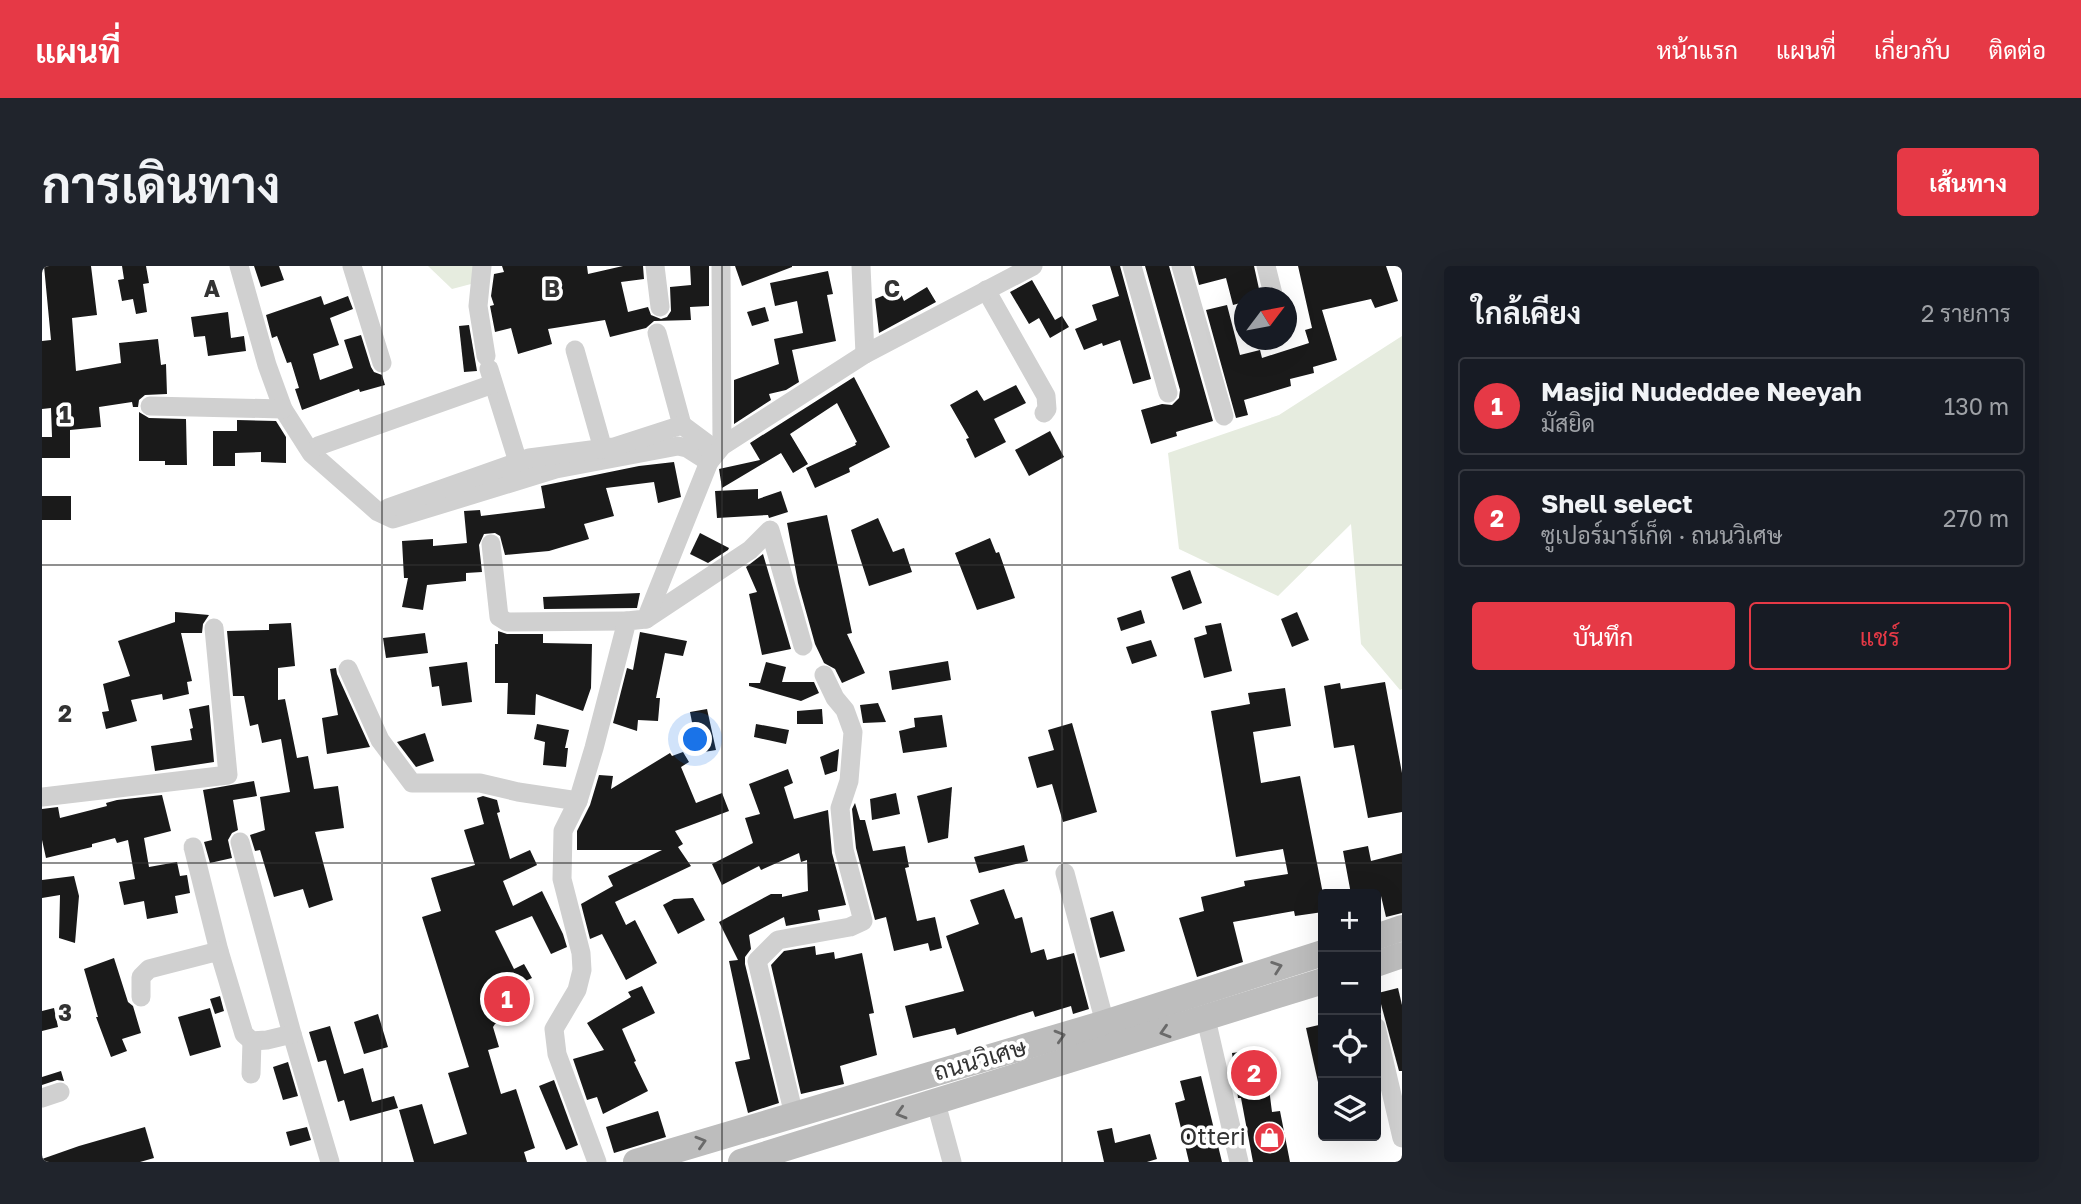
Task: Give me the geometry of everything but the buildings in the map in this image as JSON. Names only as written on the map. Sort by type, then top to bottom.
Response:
[{"type":"main road","points":[[1381,935],[1402,928]]},
{"type":"main road","name":"ถนนวิเศษ","points":[[636,1162],[1105,1023],[1318,955]]},
{"type":"main road","points":[[1381,962],[1402,955]]},
{"type":"main road","name":"ถนนวิเศษ","points":[[741,1162],[1318,983]]},
{"type":"street","points":[[239,266],[267,365],[283,409],[311,453],[378,512],[393,519],[556,470],[678,446],[716,453],[865,354],[1033,266]]},
{"type":"street","points":[[352,266],[382,363]]},
{"type":"street","points":[[482,266],[478,306],[489,370],[519,462]]},
{"type":"street","points":[[655,266],[660,307]]},
{"type":"street","points":[[597,1162],[557,1054],[554,1029],[577,990],[582,970],[581,953],[562,879],[563,831],[578,801],[636,620],[716,453],[721,266]]},
{"type":"street","points":[[861,266],[865,354]]},
{"type":"street","points":[[1132,266],[1168,393]]},
{"type":"street","points":[[1181,266],[1224,416]]},
{"type":"street","points":[[1266,266],[1271,287]]},
{"type":"street","points":[[986,290],[1046,396],[1047,409],[1044,412]]},
{"type":"street","points":[[657,333],[682,425],[716,453]]},
{"type":"street","points":[[575,350],[603,449]]},
{"type":"street","points":[[318,446],[489,370]]},
{"type":"street","points":[[150,406],[283,409]]},
{"type":"street","points":[[388,508],[528,458],[603,449],[682,425]]},
{"type":"street","points":[[491,544],[499,617],[507,622],[636,620],[750,550],[770,530],[803,646]]},
{"type":"street","points":[[42,797],[228,775],[214,628]]},
{"type":"street","points":[[348,669],[380,740],[412,783],[480,783],[578,801]]},
{"type":"street","points":[[794,1115],[757,961],[778,940],[850,927],[863,921],[844,850],[840,808],[849,781],[853,732],[845,710],[835,698],[824,675]]},
{"type":"street","points":[[240,842],[330,1162]]},
{"type":"street","points":[[193,847],[239,1025],[252,1041],[292,1034]]},
{"type":"street","points":[[1065,873],[1105,1023]]},
{"type":"street","points":[[141,997],[142,976],[149,969],[219,951]]},
{"type":"street","points":[[1206,1019],[1239,1162]]},
{"type":"street","points":[[251,1074],[252,1041]]},
{"type":"street","points":[[1381,1048],[1402,1138]]},
{"type":"street","points":[[936,1103],[952,1162]]},
{"type":"shaded area","points":[[428,266],[476,266],[471,284],[452,289]]},
{"type":"shaded area","points":[[1402,336],[1400,690],[1361,644],[1351,524],[1278,596],[1179,549],[1168,453],[1279,415]]},
{"type":"place","name":"Masjid Nudeddee Neeyah","points":[[507,999]]},
{"type":"place","name":"Shell select","points":[[1254,1073]]},
{"type":"place","name":"Otteri","points":[[1269,1137]]}]
